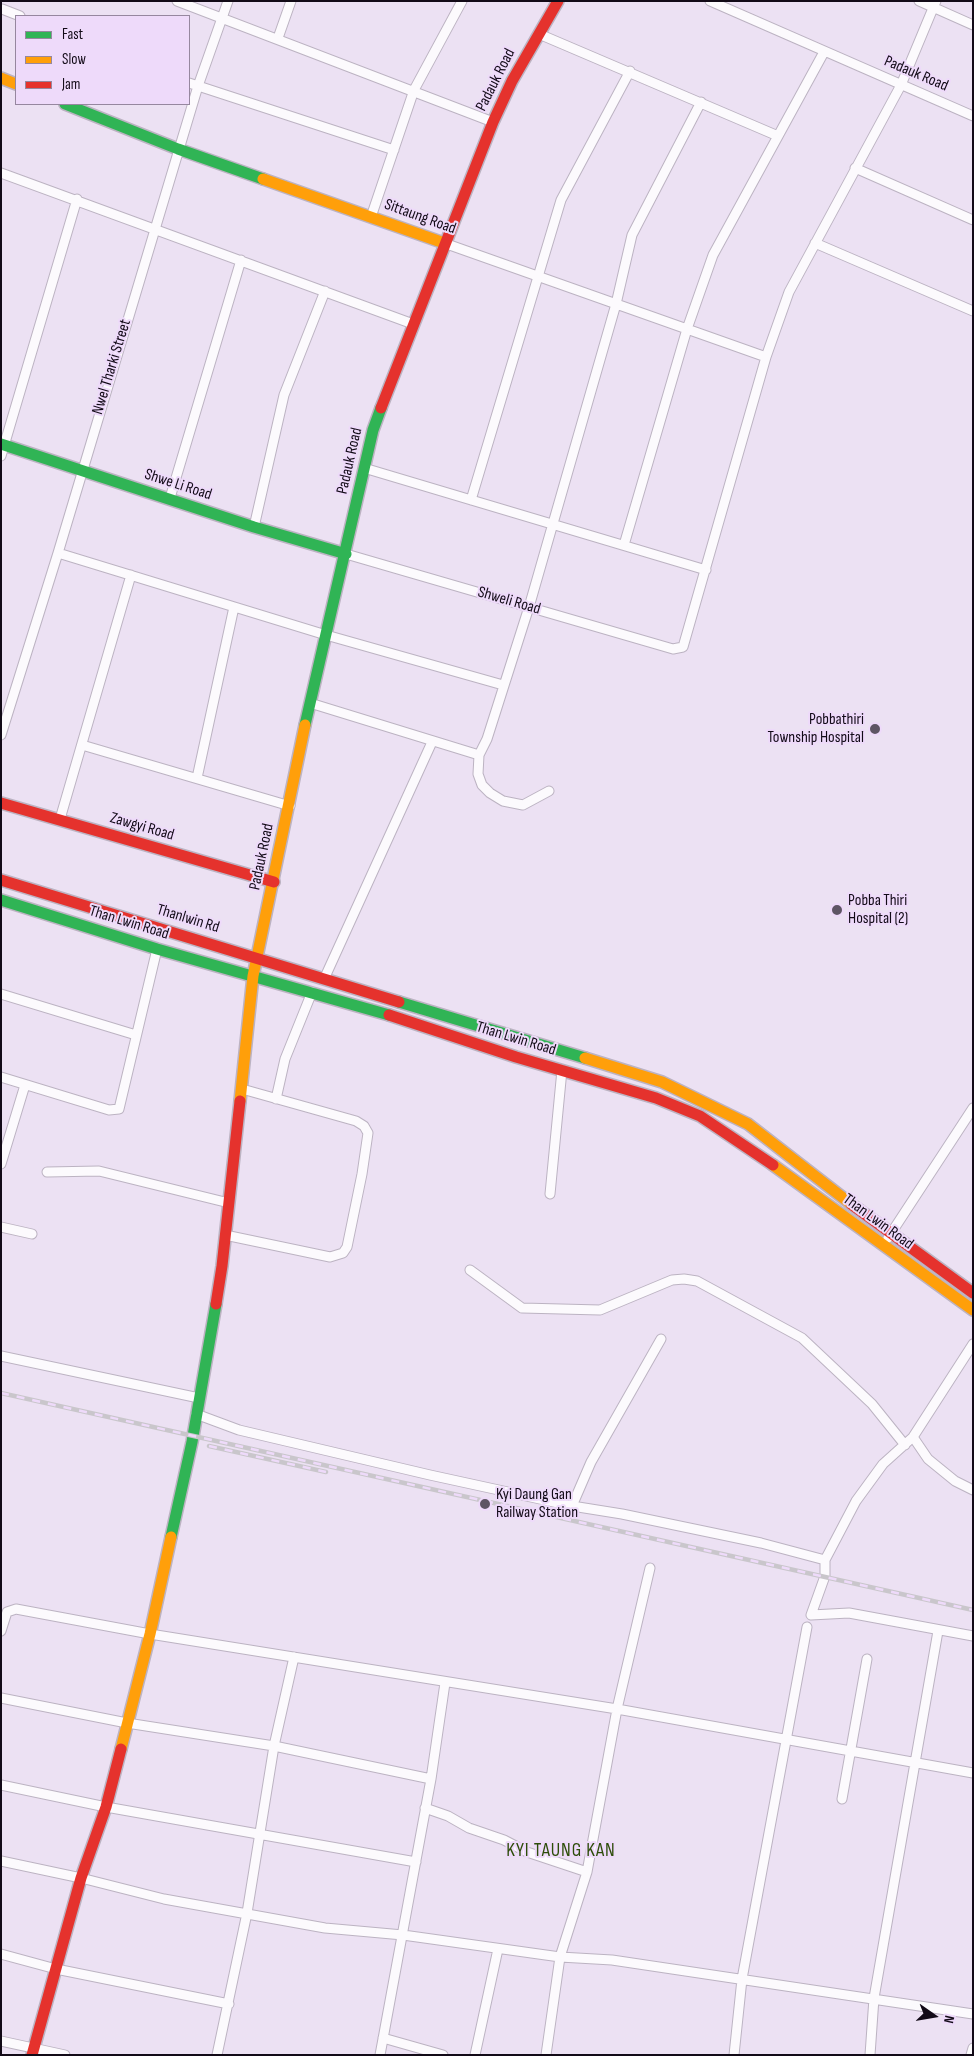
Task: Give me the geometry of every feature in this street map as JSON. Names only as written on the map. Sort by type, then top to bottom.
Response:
[{"type":"street","points":[[177,1],[414,90],[493,122]]},
{"type":"street","name":"Nwel Tharki Street","points":[[190,97],[193,84],[223,17],[228,1]]},
{"type":"street","points":[[278,38],[291,1]]},
{"type":"street","points":[[371,217],[414,90],[462,1]]},
{"type":"street","name":"Padauk Road","points":[[33,2051],[81,1878],[106,1807],[150,1634],[196,1414],[225,1235],[253,976],[310,703],[346,554],[372,430],[493,122],[512,81],[558,1]]},
{"type":"street","name":"Padauk Road","points":[[710,1],[973,116]]},
{"type":"street","points":[[919,1],[934,4],[973,25]]},
{"type":"street","points":[[364,468],[706,570],[766,357],[789,292],[902,85],[934,4]]},
{"type":"street","points":[[3,7],[18,15]]},
{"type":"street","points":[[539,34],[630,71],[778,136]]},
{"type":"street","points":[[624,545],[687,329],[713,255],[824,52]]},
{"type":"street","points":[[471,500],[561,200],[630,71]]},
{"type":"street","points":[[1,78],[15,84]]},
{"type":"street","points":[[193,84],[394,150]]},
{"type":"street","points":[[549,791],[523,805],[503,802],[482,785],[478,774],[479,755],[487,738],[529,607],[616,304],[632,235],[701,102]]},
{"type":"street","name":"Sittaung Road","points":[[68,105],[178,149],[766,357]]},
{"type":"street","name":"Nwel Tharki Street","points":[[1,735],[58,553],[178,149],[188,105]]},
{"type":"street","points":[[855,168],[973,220]]},
{"type":"street","points":[[1,173],[78,199],[153,230],[241,260],[413,324]]},
{"type":"street","points":[[2,449],[78,199]]},
{"type":"street","points":[[815,243],[973,311]]},
{"type":"street","points":[[170,498],[241,260]]},
{"type":"street","points":[[254,528],[284,395],[325,291]]},
{"type":"street","name":"Shwe Li Road","points":[[2,449],[170,498],[254,528],[346,554]]},
{"type":"street","points":[[58,553],[326,635],[503,685]]},
{"type":"street","name":"Shweli Road","points":[[346,554],[673,649],[679,648],[685,643],[706,570]]},
{"type":"street","points":[[60,819],[131,575]]},
{"type":"street","points":[[197,778],[234,606]]},
{"type":"street","points":[[310,703],[479,755]]},
{"type":"street","points":[[325,977],[432,742]]},
{"type":"street","points":[[82,745],[290,806]]},
{"type":"street","name":"Zawgyi Road","points":[[1,803],[274,882]]},
{"type":"street","name":"Thanlwin Rd","points":[[1,880],[325,977],[364,991]]},
{"type":"street","name":"Than Lwin Road","points":[[1,900],[157,949],[360,1006],[656,1098],[700,1116],[737,1139],[882,1246],[973,1310]]},
{"type":"street","points":[[1,1077],[108,1110],[119,1109],[157,949]]},
{"type":"street","name":"Than Lwin Road","points":[[364,991],[635,1073],[691,1095],[748,1124],[891,1235],[973,1293]]},
{"type":"street","points":[[276,1099],[285,1059],[312,992]]},
{"type":"street","points":[[1,994],[136,1035]]},
{"type":"street","points":[[550,1194],[562,1070]]},
{"type":"street","points":[[1,1164],[25,1084]]},
{"type":"street","points":[[225,1235],[330,1257],[343,1253],[347,1247],[362,1174],[368,1133],[364,1126],[356,1122],[242,1089]]},
{"type":"street","points":[[882,1246],[973,1108]]},
{"type":"street","points":[[47,1172],[99,1171],[229,1203]]},
{"type":"street","points":[[1,1227],[32,1234]]},
{"type":"street","points":[[470,1270],[522,1308],[600,1310],[672,1280],[697,1281],[802,1338],[872,1404],[905,1445]]},
{"type":"street","points":[[572,1506],[591,1462],[661,1339]]},
{"type":"street","points":[[973,1344],[947,1381],[913,1437],[883,1464],[856,1501],[825,1560],[825,1576],[811,1615],[849,1613],[973,1636]]},
{"type":"street","points":[[1,1356],[199,1398]]},
{"type":"street","points":[[196,1414],[255,1434],[572,1506],[622,1514],[761,1543],[825,1560]]},
{"type":"street","points":[[913,1437],[928,1459],[956,1481],[973,1490]]},
{"type":"street","points":[[546,2055],[560,1957],[586,1872],[617,1709],[650,1568]]},
{"type":"street","points":[[1,1631],[7,1612],[16,1609],[150,1634],[445,1683],[617,1709],[973,1773]]},
{"type":"street","points":[[734,2055],[742,1979],[807,1627]]},
{"type":"street","points":[[870,2055],[874,1998],[938,1631]]},
{"type":"street","points":[[217,2055],[247,1913],[274,1746],[294,1657]]},
{"type":"street","points":[[842,1799],[857,1704],[867,1659]]},
{"type":"street","points":[[380,2055],[431,1779],[445,1683]]},
{"type":"street","points":[[1,1698],[128,1723],[274,1746],[431,1779]]},
{"type":"street","points":[[1,1785],[106,1807],[416,1862]]},
{"type":"street","points":[[425,1808],[448,1816],[469,1828],[504,1840],[527,1852],[586,1872]]},
{"type":"street","points":[[1,1861],[81,1878],[164,1899],[325,1928],[403,1935],[560,1957],[612,1960],[973,2014]]},
{"type":"street","points":[[475,2055],[498,1949]]},
{"type":"street","points":[[1,1954],[56,1969],[229,2004]]},
{"type":"street","points":[[383,2038],[443,2055]]},
{"type":"street","points":[[1,2041],[33,2051],[65,2055]]},
{"type":"street","points":[[971,2055],[973,2048]]},
{"type":"railway","points":[[1,1393],[973,1610]]},
{"type":"railway","points":[[209,1446],[326,1472]]},
{"type":"traffic: fast","points":[[68,105],[178,149],[263,179]]},
{"type":"traffic: fast","points":[[305,725],[373,430],[381,408]]},
{"type":"traffic: fast","points":[[1,444],[254,527],[346,554]]},
{"type":"traffic: fast","points":[[1,900],[157,949],[389,1015]]},
{"type":"traffic: fast","points":[[399,1002],[585,1058]]},
{"type":"traffic: fast","points":[[171,1537],[192,1442],[216,1304]]},
{"type":"traffic: slow","points":[[1,78],[15,84]]},
{"type":"traffic: slow","points":[[263,179],[444,243]]},
{"type":"traffic: slow","points":[[240,1101],[253,976],[305,725]]},
{"type":"traffic: slow","points":[[585,1058],[662,1082],[748,1124],[851,1204]]},
{"type":"traffic: slow","points":[[773,1165],[973,1310]]},
{"type":"traffic: slow","points":[[121,1749],[150,1634],[171,1537]]},
{"type":"traffic: jam","points":[[381,408],[493,122],[512,81],[558,1]]},
{"type":"traffic: jam","points":[[1,803],[274,882]]},
{"type":"traffic: jam","points":[[1,880],[399,1002]]},
{"type":"traffic: jam","points":[[389,1015],[516,1057],[656,1098],[700,1116],[773,1165]]},
{"type":"traffic: jam","points":[[216,1304],[240,1101]]},
{"type":"traffic: jam","points":[[851,1204],[973,1293]]},
{"type":"traffic: jam","points":[[32,2055],[81,1878],[106,1807],[121,1749]]},
{"type":"place","name":"Pobbathiri Township Hospital","points":[[875,729]]},
{"type":"place","name":"Pobba Thiri Hospital (2)","points":[[837,910]]},
{"type":"place","name":"Kyi Daung Gan Railway Station","points":[[485,1504]]},
{"type":"district","name":"KYI TAUNG KAN","points":[[561,1851]]}]
